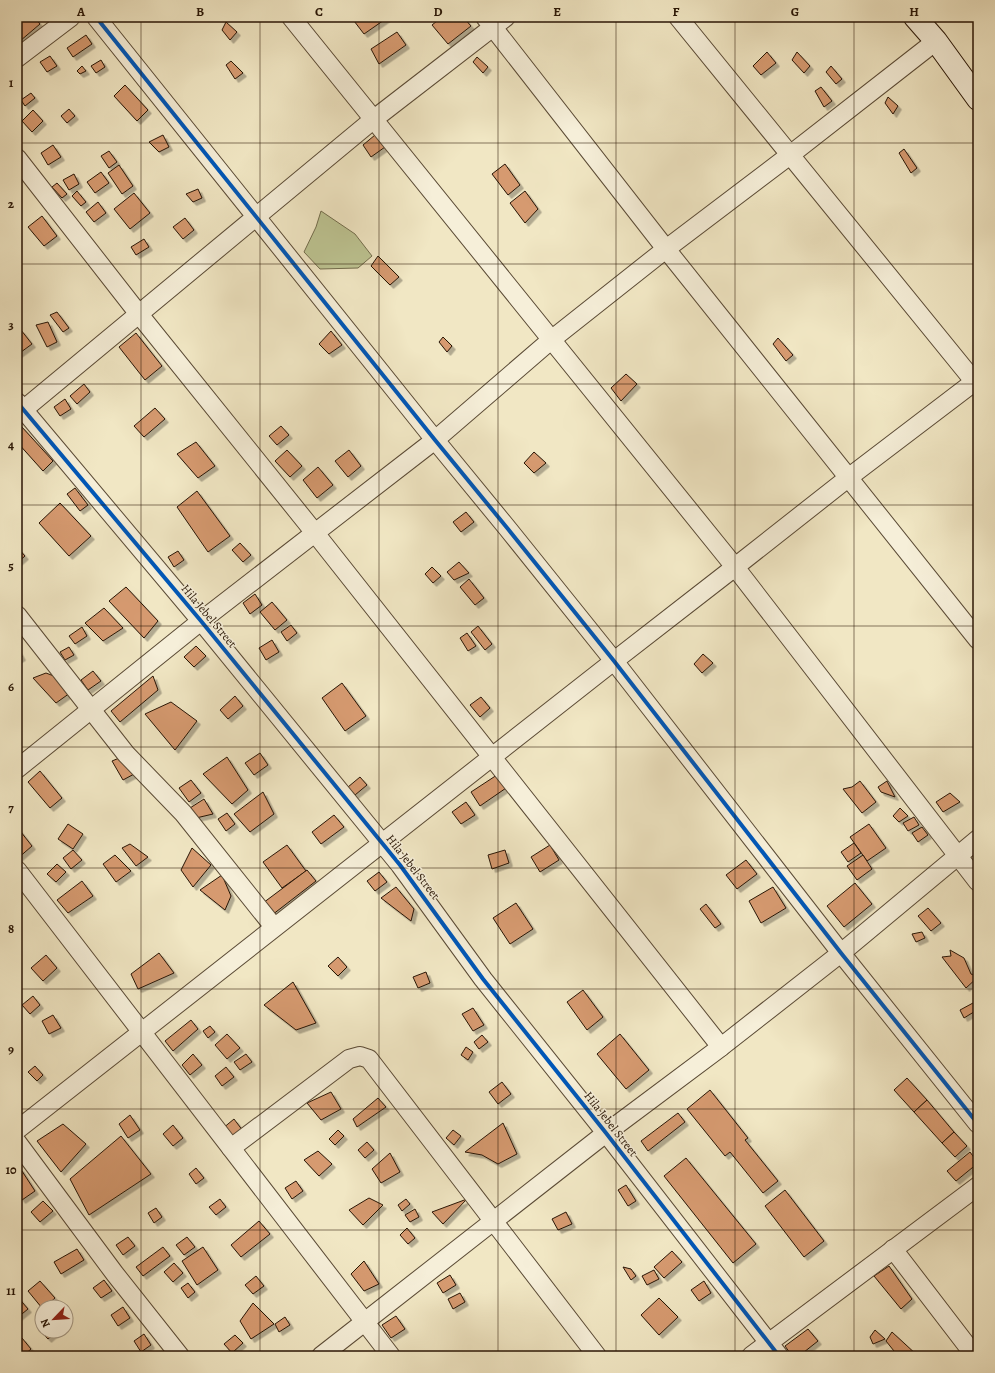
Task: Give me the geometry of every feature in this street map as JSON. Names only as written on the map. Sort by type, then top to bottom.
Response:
[{"type":"main road","points":[[915,17],[936,41],[978,99]]},
{"type":"street","points":[[17,58],[71,17]]},
{"type":"street","points":[[96,17],[614,661],[841,953],[978,1124]]},
{"type":"street","points":[[291,17],[735,568],[978,882]]},
{"type":"street","points":[[17,1130],[848,478],[977,382],[678,17]]},
{"type":"street","points":[[19,409],[138,314],[495,20],[666,249],[978,640]]},
{"type":"street","points":[[17,769],[201,622],[435,440],[551,340],[666,249],[790,155],[936,41]]},
{"type":"street","points":[[17,158],[138,314],[315,533],[721,1047]]},
{"type":"street","name":"Hila Jebel Street","points":[[19,409],[201,622],[400,865],[483,978],[606,1133],[774,1350]]},
{"type":"street","points":[[17,614],[126,754],[183,813],[274,927]]},
{"type":"street","points":[[321,1356],[606,1133],[721,1047],[841,953],[978,839]]},
{"type":"street","points":[[17,870],[391,1356]]},
{"type":"street","points":[[231,1148],[349,1059],[360,1056],[369,1059],[597,1356]]},
{"type":"street","points":[[17,1142],[115,1274],[180,1356]]},
{"type":"street","points":[[751,1356],[774,1350],[893,1249],[978,1186]]},
{"type":"street","points":[[893,1249],[975,1356]]},
{"type":"green space","points":[[321,211],[355,234],[372,256],[358,268],[320,269],[304,252],[316,227]]},
{"type":"building","points":[[17,17],[34,17],[40,24],[20,41],[17,37]]},
{"type":"building","points":[[351,17],[386,17],[387,18],[364,34]]},
{"type":"building","points":[[442,17],[463,17],[471,26],[448,44],[432,25]]},
{"type":"building","points":[[226,22],[237,32],[230,40],[222,30]]},
{"type":"building","points":[[397,32],[406,45],[379,64],[371,49]]},
{"type":"building","points":[[86,35],[92,44],[73,57],[67,48]]},
{"type":"building","points":[[767,52],[776,63],[761,75],[753,66]]},
{"type":"building","points":[[797,52],[810,66],[804,73],[792,60]]},
{"type":"building","points":[[50,56],[57,66],[47,72],[40,62]]},
{"type":"building","points":[[477,57],[488,67],[483,73],[473,62]]},
{"type":"building","points":[[101,60],[105,67],[96,73],[91,66]]},
{"type":"building","points":[[231,61],[243,73],[235,79],[226,65]]},
{"type":"building","points":[[82,66],[86,71],[80,74],[77,71]]},
{"type":"building","points":[[831,66],[842,79],[836,84],[826,72]]},
{"type":"building","points":[[125,85],[148,110],[137,121],[114,96]]},
{"type":"building","points":[[821,87],[832,101],[824,107],[815,91]]},
{"type":"building","points":[[31,93],[35,98],[25,106],[21,100]]},
{"type":"building","points":[[888,97],[898,106],[893,114],[885,103]]},
{"type":"building","points":[[69,109],[75,116],[67,123],[61,116]]},
{"type":"building","points":[[33,110],[43,121],[32,132],[22,121]]},
{"type":"building","points":[[163,135],[169,147],[159,152],[149,142]]},
{"type":"building","points":[[375,135],[385,147],[371,157],[363,145]]},
{"type":"building","points":[[53,145],[61,157],[48,165],[41,153]]},
{"type":"building","points":[[904,149],[917,168],[911,173],[899,153]]},
{"type":"building","points":[[109,151],[117,162],[109,168],[101,156]]},
{"type":"building","points":[[505,164],[520,185],[508,195],[492,174]]},
{"type":"building","points":[[119,165],[133,186],[122,194],[108,173]]},
{"type":"building","points":[[101,172],[109,183],[95,193],[87,182]]},
{"type":"building","points":[[74,174],[79,184],[69,190],[63,180]]},
{"type":"building","points":[[57,183],[67,194],[62,198],[52,187]]},
{"type":"building","points":[[198,189],[202,198],[193,202],[186,194]]},
{"type":"building","points":[[77,191],[86,202],[81,206],[72,196]]},
{"type":"building","points":[[525,191],[538,209],[525,223],[510,203]]},
{"type":"building","points":[[134,193],[150,213],[130,229],[114,209]]},
{"type":"building","points":[[98,202],[106,213],[94,222],[86,212]]},
{"type":"building","points":[[42,216],[57,236],[44,246],[28,227]]},
{"type":"building","points":[[185,218],[194,230],[183,239],[173,227]]},
{"type":"building","points":[[144,239],[149,247],[136,255],[131,247]]},
{"type":"building","points":[[378,256],[399,277],[390,285],[371,266]]},
{"type":"building","points":[[57,312],[69,328],[63,332],[50,315]]},
{"type":"building","points":[[48,322],[57,342],[47,347],[36,325]]},
{"type":"building","points":[[21,330],[32,344],[17,355],[17,332]]},
{"type":"building","points":[[331,331],[342,345],[329,354],[319,344]]},
{"type":"building","points":[[136,333],[162,366],[145,380],[119,347]]},
{"type":"building","points":[[443,337],[452,346],[447,352],[439,342]]},
{"type":"building","points":[[778,338],[793,355],[786,361],[773,344]]},
{"type":"building","points":[[626,374],[637,384],[621,401],[611,388]]},
{"type":"building","points":[[84,384],[90,392],[77,404],[70,396]]},
{"type":"building","points":[[65,399],[71,409],[60,416],[54,407]]},
{"type":"building","points":[[155,408],[165,419],[144,437],[134,426]]},
{"type":"building","points":[[21,426],[53,461],[43,471],[17,442],[17,430]]},
{"type":"building","points":[[281,426],[289,435],[277,445],[269,436]]},
{"type":"building","points":[[196,442],[215,466],[198,478],[177,454]]},
{"type":"building","points":[[287,450],[302,466],[290,477],[275,461]]},
{"type":"building","points":[[349,450],[361,466],[348,477],[335,461]]},
{"type":"building","points":[[534,452],[546,463],[534,473],[524,463]]},
{"type":"building","points":[[318,467],[333,485],[317,498],[303,480]]},
{"type":"building","points":[[75,488],[88,505],[80,511],[67,494]]},
{"type":"building","points":[[197,491],[230,536],[208,552],[177,507]]},
{"type":"building","points":[[60,503],[91,536],[69,556],[39,523]]},
{"type":"building","points":[[466,512],[474,522],[461,532],[453,522]]},
{"type":"building","points":[[240,543],[251,555],[243,562],[232,550]]},
{"type":"building","points":[[17,547],[25,556],[17,563]]},
{"type":"building","points":[[178,551],[184,560],[174,567],[168,557]]},
{"type":"building","points":[[459,562],[469,573],[454,580],[447,572]]},
{"type":"building","points":[[432,567],[441,576],[433,583],[425,574]]},
{"type":"building","points":[[469,579],[484,598],[475,605],[460,587]]},
{"type":"building","points":[[126,587],[158,621],[144,638],[109,601]]},
{"type":"building","points":[[255,594],[262,605],[250,614],[243,603]]},
{"type":"building","points":[[272,602],[287,620],[275,630],[260,612]]},
{"type":"building","points":[[104,608],[123,628],[103,641],[85,623]]},
{"type":"building","points":[[291,625],[297,633],[287,641],[281,632]]},
{"type":"building","points":[[478,626],[492,644],[485,650],[471,632]]},
{"type":"building","points":[[82,627],[87,636],[75,644],[69,636]]},
{"type":"building","points":[[467,633],[476,646],[468,651],[460,638]]},
{"type":"building","points":[[272,640],[279,652],[266,660],[259,648]]},
{"type":"building","points":[[196,646],[206,656],[194,667],[184,657]]},
{"type":"building","points":[[69,647],[74,655],[65,660],[60,652]]},
{"type":"building","points":[[17,648],[22,657],[17,660]]},
{"type":"building","points":[[703,654],[713,663],[702,673],[694,664]]},
{"type":"building","points":[[93,671],[101,681],[88,690],[81,680]]},
{"type":"building","points":[[46,673],[59,678],[70,693],[56,703],[33,678]]},
{"type":"building","points":[[153,676],[158,690],[120,722],[111,711]]},
{"type":"building","points":[[342,683],[366,716],[345,731],[322,698]]},
{"type":"building","points":[[235,696],[243,706],[228,719],[220,710]]},
{"type":"building","points":[[481,697],[490,708],[480,717],[470,705]]},
{"type":"building","points":[[171,702],[197,721],[175,750],[145,714]]},
{"type":"building","points":[[260,753],[268,765],[254,775],[245,763]]},
{"type":"building","points":[[124,756],[136,773],[123,780],[112,761]]},
{"type":"building","points":[[227,757],[248,790],[232,804],[203,774]]},
{"type":"building","points":[[40,771],[62,798],[50,808],[28,782]]},
{"type":"building","points":[[500,773],[509,786],[480,806],[471,792]]},
{"type":"building","points":[[360,777],[367,785],[355,795],[348,787]]},
{"type":"building","points":[[191,780],[201,793],[189,802],[179,788]]},
{"type":"building","points":[[860,781],[876,802],[862,813],[843,789],[852,787]]},
{"type":"building","points":[[887,781],[895,797],[881,792],[878,787]]},
{"type":"building","points":[[263,792],[274,814],[250,832],[234,814]]},
{"type":"building","points":[[950,793],[960,802],[943,812],[936,802]]},
{"type":"building","points":[[204,799],[213,814],[196,818],[190,808]]},
{"type":"building","points":[[466,802],[475,815],[461,824],[452,812]]},
{"type":"building","points":[[900,808],[908,816],[899,822],[893,816]]},
{"type":"building","points":[[227,813],[235,824],[226,831],[218,819]]},
{"type":"building","points":[[334,815],[344,827],[321,844],[312,832]]},
{"type":"building","points":[[914,817],[919,825],[908,831],[903,823]]},
{"type":"building","points":[[68,824],[83,834],[73,849],[58,839]]},
{"type":"building","points":[[869,824],[886,848],[867,861],[850,837]]},
{"type":"building","points":[[17,827],[32,846],[17,859]]},
{"type":"building","points":[[922,827],[928,835],[918,842],[912,833]]},
{"type":"building","points":[[854,843],[861,853],[848,862],[841,852]]},
{"type":"building","points":[[130,844],[148,857],[136,866],[122,848]]},
{"type":"building","points":[[287,845],[306,871],[282,888],[263,862]]},
{"type":"building","points":[[550,845],[559,860],[540,872],[531,857]]},
{"type":"building","points":[[192,848],[211,865],[193,887],[181,870]]},
{"type":"building","points":[[73,850],[82,860],[71,869],[63,858]]},
{"type":"building","points":[[505,850],[509,863],[492,869],[488,855]]},
{"type":"building","points":[[115,855],[131,871],[116,882],[103,864]]},
{"type":"building","points":[[863,855],[872,869],[857,880],[847,866]]},
{"type":"building","points":[[746,860],[757,874],[737,889],[726,875]]},
{"type":"building","points":[[57,864],[66,872],[56,882],[47,874]]},
{"type":"building","points":[[307,870],[316,881],[272,915],[263,903]]},
{"type":"building","points":[[379,872],[387,882],[375,891],[367,881]]},
{"type":"building","points":[[222,875],[231,896],[225,910],[200,890]]},
{"type":"building","points":[[82,881],[93,896],[68,913],[57,900]]},
{"type":"building","points":[[855,883],[872,904],[844,927],[827,906]]},
{"type":"building","points":[[396,887],[414,909],[411,921],[381,898]]},
{"type":"building","points":[[773,887],[786,908],[761,923],[749,901]]},
{"type":"building","points":[[516,903],[533,929],[510,944],[493,918]]},
{"type":"building","points":[[706,904],[721,924],[715,928],[700,909]]},
{"type":"building","points":[[928,908],[941,923],[931,931],[918,916]]},
{"type":"building","points":[[922,932],[925,938],[916,942],[912,934]]},
{"type":"building","points":[[950,950],[964,958],[971,974],[978,977],[966,988],[942,957],[951,956]]},
{"type":"building","points":[[159,953],[174,973],[138,989],[131,974]]},
{"type":"building","points":[[46,955],[57,968],[43,981],[31,968]]},
{"type":"building","points":[[338,957],[347,967],[338,976],[328,966]]},
{"type":"building","points":[[426,972],[430,983],[418,988],[413,977]]},
{"type":"building","points":[[293,982],[316,1023],[296,1030],[264,1005]]},
{"type":"building","points":[[583,990],[603,1017],[587,1030],[567,1002]]},
{"type":"building","points":[[33,996],[40,1005],[30,1014],[22,1005]]},
{"type":"building","points":[[973,1003],[977,1010],[964,1018],[960,1010]]},
{"type":"building","points":[[473,1008],[484,1025],[473,1031],[462,1014]]},
{"type":"building","points":[[53,1015],[61,1028],[49,1034],[42,1021]]},
{"type":"building","points":[[191,1020],[198,1029],[173,1051],[165,1041]]},
{"type":"building","points":[[210,1026],[215,1032],[208,1038],[203,1031]]},
{"type":"building","points":[[227,1034],[240,1048],[227,1059],[215,1045]]},
{"type":"building","points":[[620,1034],[649,1070],[626,1089],[597,1054]]},
{"type":"building","points":[[482,1035],[488,1042],[479,1049],[474,1042]]},
{"type":"building","points":[[466,1047],[473,1052],[468,1060],[461,1055]]},
{"type":"building","points":[[193,1054],[202,1065],[190,1075],[182,1065]]},
{"type":"building","points":[[246,1054],[252,1062],[240,1070],[234,1062]]},
{"type":"building","points":[[35,1066],[43,1075],[37,1081],[28,1072]]},
{"type":"building","points":[[226,1067],[234,1077],[222,1086],[215,1076]]},
{"type":"building","points":[[907,1078],[927,1100],[914,1112],[894,1090]]},
{"type":"building","points":[[502,1082],[511,1094],[498,1104],[489,1092]]},
{"type":"building","points":[[710,1090],[748,1138],[745,1140],[778,1181],[763,1193],[730,1152],[725,1156],[687,1109]]},
{"type":"building","points":[[331,1092],[341,1109],[321,1120],[307,1103]]},
{"type":"building","points":[[378,1098],[386,1107],[357,1127],[353,1119]]},
{"type":"building","points":[[927,1100],[954,1132],[942,1143],[914,1112]]},
{"type":"building","points":[[678,1113],[685,1122],[648,1151],[641,1141]]},
{"type":"building","points":[[130,1115],[140,1130],[128,1138],[119,1124]]},
{"type":"building","points":[[234,1119],[243,1131],[231,1141],[222,1129]]},
{"type":"building","points":[[503,1123],[517,1154],[498,1164],[482,1155],[465,1152]]},
{"type":"building","points":[[63,1124],[86,1144],[61,1172],[37,1141]]},
{"type":"building","points":[[173,1125],[183,1138],[173,1146],[163,1134]]},
{"type":"building","points":[[338,1130],[344,1136],[335,1145],[329,1139]]},
{"type":"building","points":[[453,1130],[461,1136],[454,1145],[446,1138]]},
{"type":"building","points":[[954,1132],[967,1146],[955,1157],[942,1143]]},
{"type":"building","points":[[121,1136],[151,1174],[89,1215],[70,1179]]},
{"type":"building","points":[[367,1142],[374,1150],[365,1158],[358,1150]]},
{"type":"building","points":[[318,1151],[332,1164],[319,1176],[304,1160]]},
{"type":"building","points":[[970,1152],[978,1163],[956,1181],[947,1171]]},
{"type":"building","points":[[390,1153],[400,1172],[381,1183],[372,1169]]},
{"type":"building","points":[[686,1158],[756,1244],[733,1263],[664,1176]]},
{"type":"building","points":[[20,1168],[35,1191],[22,1200],[17,1193],[17,1170]]},
{"type":"building","points":[[196,1168],[204,1178],[196,1184],[189,1174]]},
{"type":"building","points":[[296,1181],[303,1191],[292,1199],[285,1188]]},
{"type":"building","points":[[626,1185],[636,1201],[628,1206],[618,1190]]},
{"type":"building","points":[[785,1190],[824,1241],[804,1257],[765,1206]]},
{"type":"building","points":[[369,1198],[383,1205],[363,1225],[349,1210]]},
{"type":"building","points":[[220,1199],[226,1207],[216,1215],[209,1207]]},
{"type":"building","points":[[406,1199],[410,1204],[402,1211],[398,1205]]},
{"type":"building","points":[[467,1199],[443,1224],[432,1212]]},
{"type":"building","points":[[43,1201],[53,1211],[40,1222],[31,1212]]},
{"type":"building","points":[[156,1208],[162,1217],[154,1223],[148,1213]]},
{"type":"building","points":[[415,1209],[419,1217],[410,1222],[405,1215]]},
{"type":"building","points":[[566,1212],[572,1224],[558,1230],[552,1219]]},
{"type":"building","points":[[259,1221],[270,1234],[241,1257],[231,1245]]},
{"type":"building","points":[[407,1228],[415,1238],[408,1244],[400,1235]]},
{"type":"building","points":[[128,1237],[135,1246],[123,1255],[116,1245]]},
{"type":"building","points":[[187,1237],[195,1247],[184,1255],[176,1245]]},
{"type":"building","points":[[163,1247],[170,1256],[143,1276],[136,1267]]},
{"type":"building","points":[[203,1247],[218,1270],[197,1285],[182,1261]]},
{"type":"building","points":[[77,1249],[84,1260],[61,1274],[54,1262]]},
{"type":"building","points":[[672,1251],[682,1262],[664,1278],[654,1267]]},
{"type":"building","points":[[364,1261],[379,1284],[364,1291],[351,1274]]},
{"type":"building","points":[[174,1263],[183,1273],[173,1282],[164,1272]]},
{"type":"building","points":[[889,1266],[912,1299],[901,1309],[874,1276]]},
{"type":"building","points":[[623,1267],[631,1269],[636,1276],[631,1280]]},
{"type":"building","points":[[654,1270],[659,1279],[647,1285],[642,1276]]},
{"type":"building","points":[[450,1275],[456,1285],[443,1293],[437,1283]]},
{"type":"building","points":[[256,1276],[264,1286],[253,1294],[245,1285]]},
{"type":"building","points":[[104,1280],[112,1291],[101,1298],[93,1288]]},
{"type":"building","points":[[40,1281],[55,1298],[35,1299],[28,1291]]},
{"type":"building","points":[[704,1281],[711,1293],[699,1301],[691,1290]]},
{"type":"building","points":[[188,1283],[195,1292],[188,1298],[181,1288]]},
{"type":"building","points":[[460,1293],[465,1302],[453,1309],[448,1299]]},
{"type":"building","points":[[17,1296],[28,1309],[17,1318]]},
{"type":"building","points":[[659,1298],[678,1317],[659,1335],[641,1315]]},
{"type":"building","points":[[253,1303],[274,1324],[251,1339],[240,1321]]},
{"type":"building","points":[[123,1307],[130,1318],[118,1326],[111,1315]]},
{"type":"building","points":[[396,1316],[405,1329],[391,1338],[382,1325]]},
{"type":"building","points":[[285,1317],[290,1325],[279,1332],[275,1324]]},
{"type":"building","points":[[808,1329],[818,1341],[799,1356],[792,1356],[785,1346]]},
{"type":"building","points":[[875,1330],[885,1339],[873,1344],[870,1337]]},
{"type":"building","points":[[892,1332],[918,1356],[898,1356],[886,1341]]},
{"type":"building","points":[[144,1334],[151,1345],[141,1352],[134,1341]]},
{"type":"building","points":[[235,1335],[243,1343],[232,1353],[224,1344]]},
{"type":"building","points":[[22,1338],[31,1349],[23,1356],[17,1356],[17,1342]]},
{"type":"cycle path","points":[[96,17],[614,661],[841,953],[978,1124]]},
{"type":"cycle path","points":[[17,402],[201,621],[400,865],[483,979],[606,1133],[779,1356]]}]
